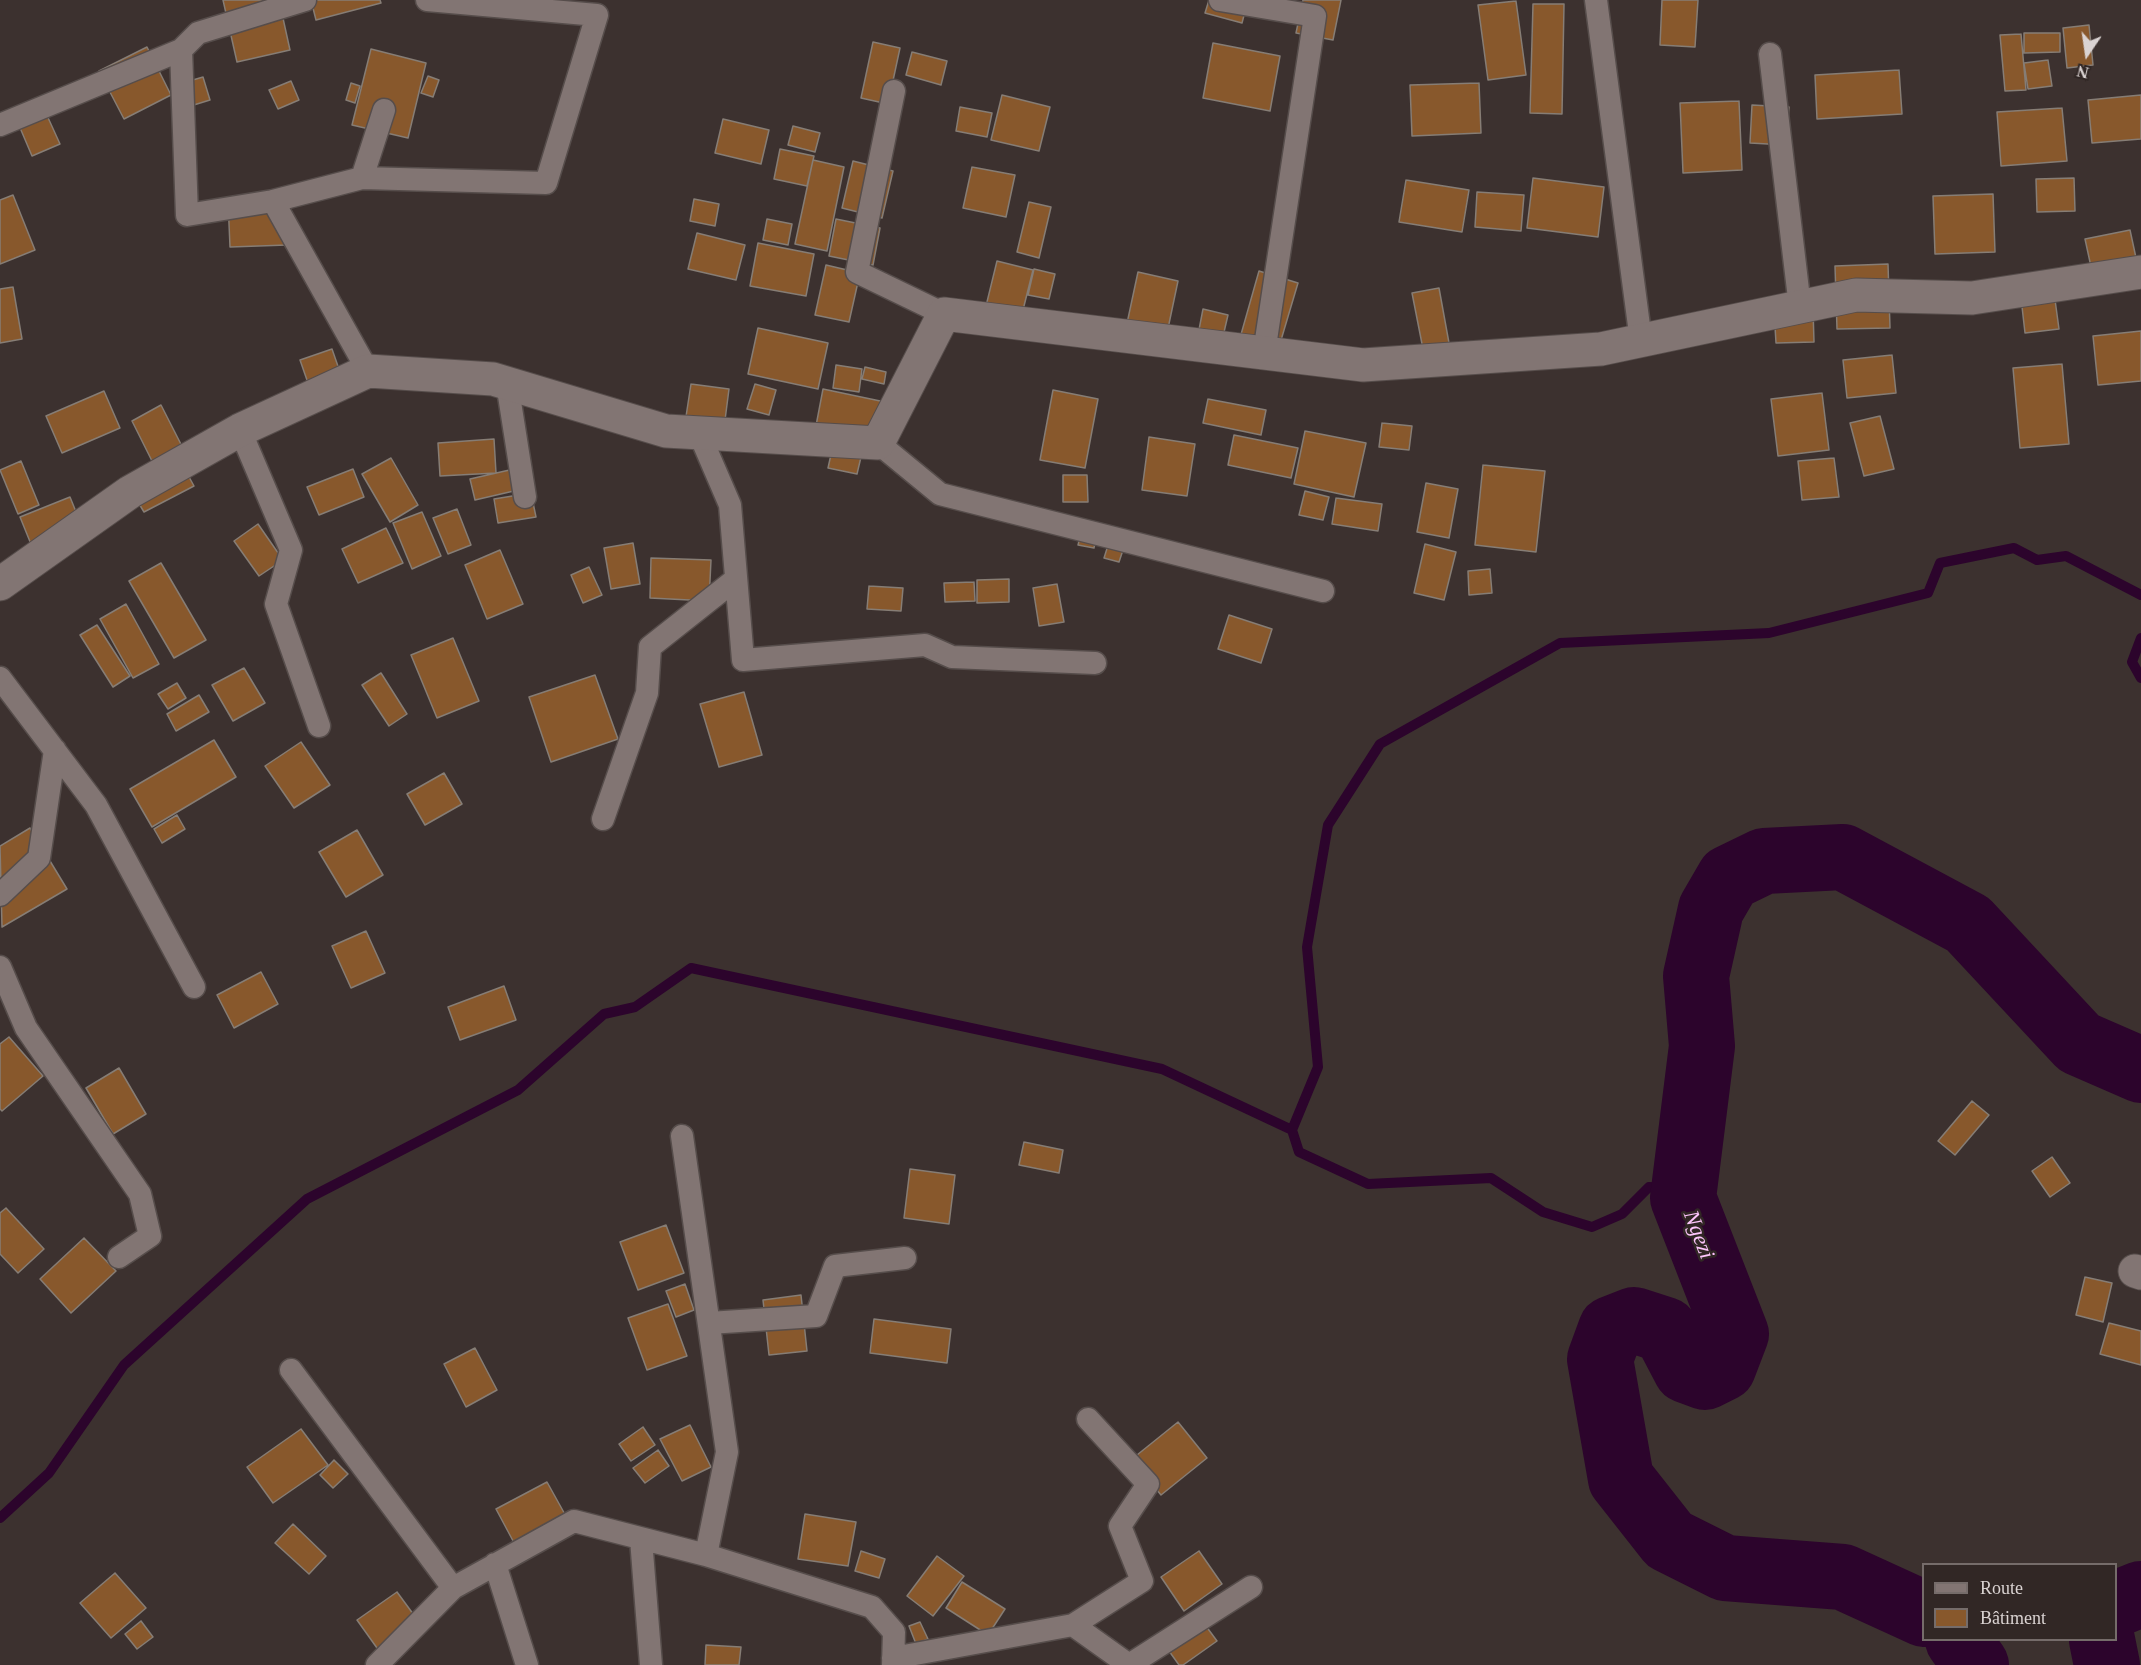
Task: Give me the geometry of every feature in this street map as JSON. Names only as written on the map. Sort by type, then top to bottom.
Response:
[{"type":"street","points":[[0,584],[130,492],[240,430],[368,371],[493,379],[666,431],[878,443],[944,314],[1363,365],[1601,349],[1856,295],[1972,298],[2141,272]]},
{"type":"lane","points":[[0,125],[181,50],[198,33],[305,0]]},
{"type":"lane","points":[[181,50],[187,215],[273,201],[362,178],[546,183],[597,15],[427,0]]},
{"type":"lane","points":[[1220,0],[1315,16],[1264,353]]},
{"type":"lane","points":[[1596,0],[1641,340]]},
{"type":"lane","points":[[1770,54],[1800,307]]},
{"type":"lane","points":[[894,91],[857,272],[944,314]]},
{"type":"lane","points":[[362,178],[384,110]]},
{"type":"lane","points":[[273,201],[368,371]]},
{"type":"lane","points":[[507,383],[525,497]]},
{"type":"lane","points":[[240,430],[291,550],[276,604],[319,726]]},
{"type":"lane","points":[[699,433],[730,505],[743,660],[925,645],[952,657],[1095,663]]},
{"type":"lane","points":[[878,443],[940,494],[1323,591]]},
{"type":"lane","points":[[603,819],[647,693],[650,647],[736,579]]},
{"type":"lane","points":[[0,678],[96,805],[194,987]]},
{"type":"lane","points":[[0,895],[39,858],[54,750]]},
{"type":"lane","points":[[0,967],[26,1028],[140,1194],[150,1236],[119,1257]]},
{"type":"lane","points":[[682,1136],[727,1452],[706,1555]]},
{"type":"lane","points":[[709,1323],[816,1316],[835,1266],[905,1258]]},
{"type":"lane","points":[[291,1371],[453,1588]]},
{"type":"lane","points":[[377,1665],[453,1588],[574,1521],[706,1555],[872,1607],[894,1632],[893,1661],[1073,1625],[1142,1581],[1120,1526],[1148,1484],[1088,1419]]},
{"type":"lane","points":[[641,1539],[651,1665]]},
{"type":"lane","points":[[495,1564],[527,1665]]},
{"type":"lane","points":[[1073,1625],[1129,1665],[1251,1587]]},
{"type":"building","points":[[223,0],[279,0],[290,50],[237,62]]},
{"type":"building","points":[[311,0],[380,0],[381,3],[316,20]]},
{"type":"building","points":[[1209,0],[1248,0],[1242,23],[1205,13]]},
{"type":"building","points":[[1303,0],[1341,0],[1333,40],[1296,33]]},
{"type":"building","points":[[1662,0],[1698,0],[1695,47],[1660,45]]},
{"type":"building","points":[[1516,1],[1526,75],[1488,80],[1478,5]]},
{"type":"building","points":[[1533,4],[1564,4],[1562,114],[1530,113]]},
{"type":"building","points":[[2089,25],[2093,65],[2067,68],[2063,28]]},
{"type":"building","points":[[2024,33],[2060,33],[2060,52],[2024,53]]},
{"type":"building","points":[[2021,34],[2026,90],[2005,91],[2000,35]]},
{"type":"building","points":[[873,42],[900,48],[888,104],[861,98]]},
{"type":"building","points":[[1213,43],[1280,56],[1270,111],[1203,98]]},
{"type":"building","points":[[147,47],[171,95],[124,119],[99,71]]},
{"type":"building","points":[[371,49],[426,63],[408,138],[352,125]]},
{"type":"building","points":[[912,52],[947,61],[941,85],[906,75]]},
{"type":"building","points":[[2048,60],[2052,86],[2028,89],[2024,63]]},
{"type":"building","points":[[1899,70],[1902,114],[1817,119],[1815,75]]},
{"type":"building","points":[[428,76],[439,80],[433,97],[421,93]]},
{"type":"building","points":[[203,77],[210,100],[184,108],[176,85]]},
{"type":"building","points":[[291,81],[299,100],[278,109],[269,90]]},
{"type":"building","points":[[351,83],[360,86],[355,103],[346,100]]},
{"type":"building","points":[[1479,83],[1481,133],[1412,136],[1410,85]]},
{"type":"building","points":[[1002,95],[1050,107],[1039,151],[991,140]]},
{"type":"building","points":[[2141,95],[2141,139],[2092,143],[2088,100]]},
{"type":"building","points":[[1739,101],[1742,170],[1683,173],[1680,103]]},
{"type":"building","points":[[1752,105],[1789,107],[1786,145],[1750,143]]},
{"type":"building","points":[[960,107],[992,113],[987,137],[956,131]]},
{"type":"building","points":[[2062,108],[2067,161],[2001,166],[1997,112]]},
{"type":"building","points":[[45,111],[60,144],[32,156],[18,123]]},
{"type":"building","points":[[723,119],[769,130],[761,164],[715,153]]},
{"type":"building","points":[[793,126],[820,133],[815,152],[788,145]]},
{"type":"building","points":[[780,149],[814,156],[807,186],[774,179]]},
{"type":"building","points":[[813,160],[844,167],[827,251],[795,244]]},
{"type":"building","points":[[853,161],[893,171],[882,218],[842,208]]},
{"type":"building","points":[[972,167],[1015,175],[1006,217],[963,208]]},
{"type":"building","points":[[1533,178],[1604,187],[1598,237],[1527,228]]},
{"type":"building","points":[[2074,178],[2075,211],[2037,212],[2036,179]]},
{"type":"building","points":[[1406,180],[1469,190],[1462,232],[1399,222]]},
{"type":"building","points":[[1477,192],[1524,195],[1521,231],[1475,227]]},
{"type":"building","points":[[1993,194],[1995,252],[1935,254],[1933,196]]},
{"type":"building","points":[[13,195],[35,250],[0,264],[0,200]]},
{"type":"building","points":[[285,198],[287,245],[230,247],[228,200]]},
{"type":"building","points":[[694,199],[719,204],[715,226],[690,221]]},
{"type":"building","points":[[1029,202],[1051,207],[1039,258],[1017,252]]},
{"type":"building","points":[[767,219],[792,224],[788,245],[763,240]]},
{"type":"building","points":[[836,219],[880,228],[873,265],[829,256]]},
{"type":"building","points":[[2130,230],[2138,267],[2093,276],[2085,239]]},
{"type":"building","points":[[697,233],[745,245],[736,280],[688,269]]},
{"type":"building","points":[[758,243],[814,254],[806,296],[750,286]]},
{"type":"building","points":[[997,261],[1033,270],[1022,314],[986,306]]},
{"type":"building","points":[[1888,264],[1890,328],[1837,329],[1835,266]]},
{"type":"building","points":[[826,265],[860,273],[849,322],[815,315]]},
{"type":"building","points":[[1034,269],[1055,274],[1049,299],[1028,295]]},
{"type":"building","points":[[1259,271],[1298,283],[1276,357],[1238,345]]},
{"type":"building","points":[[1138,272],[1178,281],[1166,338],[1126,328]]},
{"type":"building","points":[[2053,285],[2059,329],[2025,333],[2020,289]]},
{"type":"building","points":[[13,287],[22,339],[0,343],[0,289]]},
{"type":"building","points":[[1439,288],[1449,343],[1423,349],[1412,293]]},
{"type":"building","points":[[1203,309],[1228,315],[1221,345],[1197,340]]},
{"type":"building","points":[[1813,309],[1814,342],[1776,343],[1774,310]]},
{"type":"building","points":[[758,328],[828,343],[818,389],[748,374]]},
{"type":"building","points":[[2141,331],[2141,381],[2098,385],[2093,336]]},
{"type":"building","points":[[332,349],[348,395],[316,406],[300,360]]},
{"type":"building","points":[[1892,355],[1896,393],[1847,398],[1843,360]]},
{"type":"building","points":[[2062,364],[2069,444],[2020,448],[2013,368]]},
{"type":"building","points":[[836,365],[862,369],[859,392],[833,388]]},
{"type":"building","points":[[865,367],[886,372],[884,384],[862,379]]},
{"type":"building","points":[[691,384],[729,389],[724,428],[685,423]]},
{"type":"building","points":[[755,384],[776,390],[769,415],[747,409]]},
{"type":"building","points":[[823,389],[885,402],[877,443],[815,431]]},
{"type":"building","points":[[1053,390],[1098,399],[1085,468],[1040,460]]},
{"type":"building","points":[[104,391],[120,428],[62,453],[46,416]]},
{"type":"building","points":[[1822,393],[1829,450],[1778,456],[1771,399]]},
{"type":"building","points":[[1208,399],[1266,410],[1261,435],[1203,423]]},
{"type":"building","points":[[161,405],[189,460],[159,475],[132,421]]},
{"type":"building","points":[[1880,416],[1894,469],[1864,476],[1850,423]]},
{"type":"building","points":[[1382,423],[1412,426],[1409,450],[1379,447]]},
{"type":"building","points":[[1305,431],[1366,443],[1354,497],[1294,484]]},
{"type":"building","points":[[1234,435],[1298,448],[1291,478],[1228,465]]},
{"type":"building","points":[[1149,437],[1195,444],[1187,496],[1142,490]]},
{"type":"building","points":[[494,439],[496,473],[440,476],[438,443]]},
{"type":"building","points":[[832,450],[861,457],[857,474],[828,468]]},
{"type":"building","points":[[391,458],[418,505],[390,522],[362,474]]},
{"type":"building","points":[[1834,458],[1839,497],[1802,500],[1798,461]]},
{"type":"building","points":[[21,461],[39,505],[18,514],[0,470]]},
{"type":"building","points":[[1483,465],[1545,471],[1536,552],[1475,545]]},
{"type":"building","points":[[183,466],[194,486],[144,512],[132,492]]},
{"type":"building","points":[[527,466],[531,487],[475,500],[470,479]]},
{"type":"building","points":[[353,469],[364,497],[319,515],[307,487]]},
{"type":"building","points":[[1063,475],[1087,475],[1088,502],[1063,502]]},
{"type":"building","points":[[1426,483],[1458,489],[1449,538],[1417,532]]},
{"type":"building","points":[[1305,491],[1329,497],[1323,520],[1299,515]]},
{"type":"building","points":[[531,493],[536,517],[498,523],[494,499]]},
{"type":"building","points":[[70,497],[85,534],[35,554],[20,517]]},
{"type":"building","points":[[1336,498],[1382,504],[1378,531],[1332,524]]},
{"type":"building","points":[[457,509],[471,545],[448,554],[433,518]]},
{"type":"building","points":[[422,512],[441,556],[412,569],[393,523]]},
{"type":"building","points":[[258,524],[283,560],[259,576],[234,541]]},
{"type":"building","points":[[386,528],[403,563],[358,583],[342,549]]},
{"type":"building","points":[[1082,529],[1097,532],[1094,548],[1078,545]]},
{"type":"building","points":[[1110,539],[1125,544],[1119,562],[1104,558]]},
{"type":"building","points":[[633,543],[640,584],[611,589],[604,548]]},
{"type":"building","points":[[1425,544],[1456,552],[1444,600],[1414,593]]},
{"type":"building","points":[[500,550],[523,604],[487,619],[465,565]]},
{"type":"building","points":[[651,558],[711,560],[709,601],[650,598]]},
{"type":"building","points":[[161,563],[206,640],[174,658],[129,581]]},
{"type":"building","points":[[589,567],[602,595],[583,603],[571,575]]},
{"type":"building","points":[[1490,569],[1492,593],[1469,595],[1468,571]]},
{"type":"building","points":[[1009,579],[1009,602],[977,603],[977,580]]},
{"type":"building","points":[[974,582],[975,601],[945,602],[944,583]]},
{"type":"building","points":[[1057,584],[1064,622],[1039,626],[1033,588]]},
{"type":"building","points":[[869,586],[903,588],[901,611],[867,609]]},
{"type":"building","points":[[126,604],[159,664],[133,678],[100,619]]},
{"type":"building","points":[[1229,615],[1272,629],[1261,663],[1218,649]]},
{"type":"building","points":[[97,625],[130,676],[113,687],[80,635]]},
{"type":"building","points":[[453,638],[479,701],[437,718],[411,655]]},
{"type":"building","points":[[244,668],[265,703],[233,721],[212,685]]},
{"type":"building","points":[[381,673],[407,714],[389,726],[362,685]]},
{"type":"building","points":[[595,675],[618,739],[551,762],[529,697]]},
{"type":"building","points":[[177,683],[186,698],[168,709],[158,694]]},
{"type":"building","points":[[744,692],[762,755],[719,767],[700,704]]},
{"type":"building","points":[[199,695],[209,712],[176,731],[167,714]]},
{"type":"building","points":[[214,740],[236,777],[152,827],[130,789]]},
{"type":"building","points":[[301,742],[330,785],[294,808],[265,766]]},
{"type":"building","points":[[444,773],[462,804],[425,825],[407,794]]},
{"type":"building","points":[[177,815],[185,829],[162,843],[154,829]]},
{"type":"building","points":[[30,828],[67,889],[2,927],[0,846]]},
{"type":"building","points":[[357,830],[383,875],[346,897],[319,852]]},
{"type":"building","points":[[366,931],[385,973],[351,988],[332,946]]},
{"type":"building","points":[[261,972],[278,1004],[234,1028],[217,995]]},
{"type":"building","points":[[504,986],[516,1020],[460,1040],[448,1007]]},
{"type":"building","points":[[9,1037],[43,1076],[2,1111],[0,1109],[0,1044]]},
{"type":"building","points":[[119,1068],[146,1114],[113,1134],[86,1088]]},
{"type":"building","points":[[1972,1101],[1989,1115],[1955,1155],[1938,1141]]},
{"type":"building","points":[[1024,1142],[1063,1150],[1059,1173],[1019,1165]]},
{"type":"building","points":[[2052,1157],[2070,1183],[2050,1197],[2032,1171]]},
{"type":"building","points":[[910,1169],[955,1175],[949,1224],[904,1218]]},
{"type":"building","points":[[6,1208],[44,1249],[18,1273],[0,1254],[0,1213]]},
{"type":"building","points":[[666,1225],[684,1273],[638,1290],[620,1242]]},
{"type":"building","points":[[84,1238],[116,1271],[71,1313],[40,1279]]},
{"type":"building","points":[[2085,1277],[2112,1283],[2103,1322],[2076,1315]]},
{"type":"building","points":[[685,1284],[694,1310],[676,1317],[666,1291]]},
{"type":"building","points":[[801,1295],[807,1351],[769,1355],[763,1300]]},
{"type":"building","points":[[668,1304],[687,1356],[647,1370],[628,1318]]},
{"type":"building","points":[[874,1319],[951,1329],[947,1363],[870,1353]]},
{"type":"building","points":[[2109,1323],[2141,1331],[2141,1365],[2100,1354]]},
{"type":"building","points":[[475,1348],[497,1390],[466,1407],[444,1364]]},
{"type":"building","points":[[1178,1422],[1207,1458],[1161,1495],[1132,1459]]},
{"type":"building","points":[[690,1425],[711,1467],[682,1481],[660,1439]]},
{"type":"building","points":[[643,1427],[655,1445],[631,1461],[619,1444]]},
{"type":"building","points":[[301,1429],[328,1465],[273,1503],[247,1467]]},
{"type":"building","points":[[658,1450],[669,1466],[645,1483],[633,1468]]},
{"type":"building","points":[[334,1460],[348,1474],[333,1488],[320,1475]]},
{"type":"building","points":[[547,1482],[572,1527],[520,1554],[496,1509]]},
{"type":"building","points":[[805,1514],[856,1522],[848,1566],[798,1559]]},
{"type":"building","points":[[293,1524],[326,1556],[309,1574],[275,1543]]},
{"type":"building","points":[[861,1551],[885,1559],[879,1578],[855,1571]]},
{"type":"building","points":[[1199,1551],[1222,1584],[1184,1611],[1161,1577]]},
{"type":"building","points":[[937,1556],[964,1576],[933,1616],[907,1596]]},
{"type":"building","points":[[115,1573],[146,1608],[111,1638],[80,1603]]},
{"type":"building","points":[[962,1582],[1005,1609],[988,1635],[946,1608]]},
{"type":"building","points":[[397,1592],[422,1626],[382,1655],[357,1620]]},
{"type":"building","points":[[1200,1618],[1217,1641],[1183,1665],[1179,1665],[1164,1644]]},
{"type":"building","points":[[141,1621],[153,1637],[137,1649],[125,1634]]},
{"type":"building","points":[[920,1622],[928,1639],[916,1644],[909,1626]]},
{"type":"building","points":[[706,1645],[741,1647],[739,1665],[705,1665]]},
{"type":"waterway","points":[[1683,1198],[1664,1188],[1649,1187],[1622,1214],[1592,1227],[1543,1212],[1491,1178],[1368,1184],[1299,1152],[1292,1130],[1318,1067],[1307,947],[1328,825],[1380,744],[1560,643],[1769,633],[1928,593],[1940,563],[2014,548],[2037,560],[2066,556],[2141,595]]},
{"type":"waterway","points":[[2141,638],[2132,662],[2141,678]]},
{"type":"waterway","name":"Ngezi","points":[[1922,1613],[1843,1577],[1725,1568],[1669,1540],[1621,1479],[1600,1359],[1611,1329],[1634,1320],[1665,1330],[1686,1370],[1705,1377],[1723,1368],[1736,1334],[1683,1198],[1702,1046],[1696,976],[1711,909],[1729,878],[1764,861],[1843,857],[1968,924],[2079,1043],[2141,1070]]},
{"type":"waterway","points":[[0,1518],[49,1473],[124,1365],[307,1199],[518,1090],[604,1014],[635,1007],[691,968],[1162,1069],[1292,1130]]},
{"type":"waterway","name":"Ngezi","points":[[2117,1604],[2141,1594]]},
{"type":"waterway","name":"Ngezi","points":[[1959,1641],[1976,1665]]},
{"type":"waterway","name":"Ngezi","points":[[2102,1641],[2107,1665]]}]
